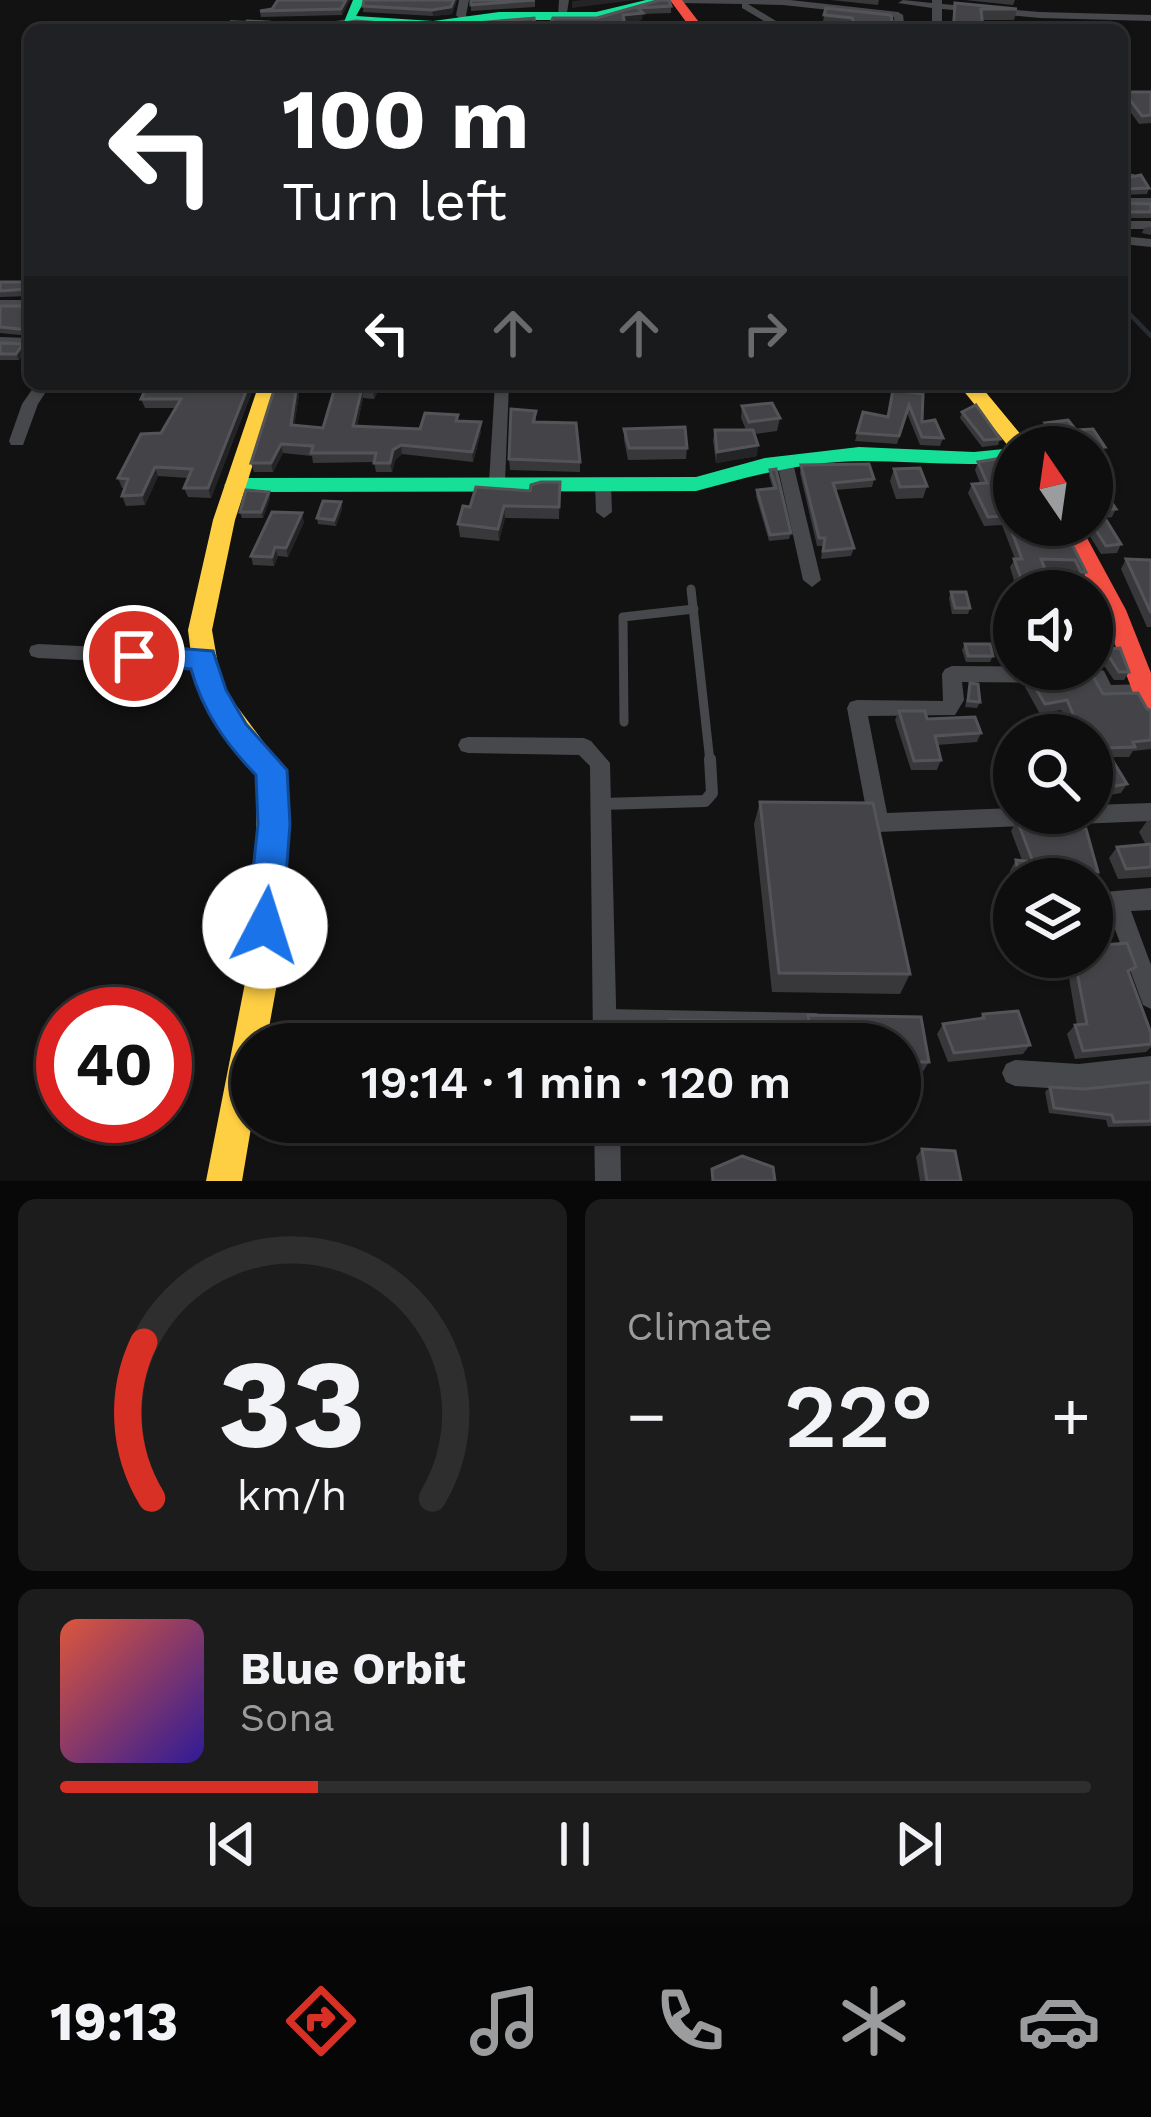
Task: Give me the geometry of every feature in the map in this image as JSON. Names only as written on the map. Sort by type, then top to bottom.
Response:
[{"type":"street","points":[[465,11],[615,14],[658,0]]},
{"type":"street","points":[[677,0],[806,3],[899,15],[900,24]]},
{"type":"street","points":[[730,1],[774,24]]},
{"type":"street","points":[[903,3],[1151,18]]},
{"type":"street","points":[[358,18],[408,24]]},
{"type":"street","points":[[230,23],[246,24]]},
{"type":"street","points":[[17,441],[40,390]]},
{"type":"street","points":[[224,1181],[242,1108],[274,824],[272,770],[235,733],[212,692],[200,647],[207,595],[235,485],[266,390]]},
{"type":"street","points":[[497,482],[502,390]]},
{"type":"street","points":[[973,390],[1003,426]]},
{"type":"street","points":[[235,485],[381,478],[716,482],[785,463],[859,454],[993,457]]},
{"type":"street","points":[[785,463],[812,580]]},
{"type":"street","points":[[603,484],[604,512]]},
{"type":"street","points":[[1081,546],[1114,610],[1148,698],[1106,693],[1092,675],[952,674],[954,700],[948,710],[857,708],[878,823],[1151,812]]},
{"type":"street","points":[[38,651],[202,658]]},
{"type":"street","points":[[468,746],[584,747],[600,764],[605,1023]]},
{"type":"street","points":[[1113,903],[1151,899]]},
{"type":"street","points":[[1113,920],[1151,997]]},
{"type":"street","points":[[1015,1073],[1079,1077],[1151,1069]]},
{"type":"street","points":[[607,1143],[608,1181]]},
{"type":"lane","points":[[602,804],[705,801],[712,793],[691,589]]},
{"type":"lane","points":[[623,722],[623,617],[694,609]]},
{"type":"lane","points":[[605,1015],[832,1019]]},
{"type":"building","points":[[278,0],[346,0],[341,9],[260,11],[272,9]]},
{"type":"building","points":[[364,0],[454,0],[451,7],[432,10],[363,6]]},
{"type":"building","points":[[471,0],[535,0],[471,5]]},
{"type":"building","points":[[660,0],[669,0],[671,6],[638,8],[643,13],[623,15],[625,24],[550,24],[553,18],[597,18]]},
{"type":"building","points":[[955,3],[1017,9],[981,9],[982,24],[955,24]]},
{"type":"building","points":[[826,8],[891,15],[893,24],[854,24],[852,18],[824,15]]},
{"type":"building","points":[[534,18],[535,24],[466,24]]},
{"type":"building","points":[[1128,92],[1151,92],[1151,115],[1142,116]]},
{"type":"building","points":[[1141,175],[1149,188],[1128,189],[1128,178]]},
{"type":"building","points":[[1128,203],[1151,204],[1151,212],[1128,212]]},
{"type":"building","points":[[0,282],[24,282],[24,289],[0,291]]},
{"type":"building","points":[[0,306],[24,306],[24,329],[0,327]]},
{"type":"building","points":[[0,343],[23,344],[16,354],[0,354]]},
{"type":"building","points":[[145,390],[247,390],[208,488],[184,488],[192,469],[155,467],[142,495],[122,496],[128,479],[118,478],[141,434],[161,433],[181,399],[141,399]]},
{"type":"building","points":[[274,390],[296,390],[291,425],[323,428],[334,390],[362,390],[353,426],[420,429],[425,413],[481,422],[472,452],[401,445],[393,450],[390,463],[374,463],[376,453],[311,453],[313,446],[281,444],[271,463],[251,463]]},
{"type":"building","points":[[893,390],[923,394],[922,422],[935,420],[943,438],[922,437],[909,405],[899,436],[857,433],[863,412],[888,417]]},
{"type":"building","points":[[772,403],[780,418],[749,422],[742,406]]},
{"type":"building","points":[[976,405],[993,429],[993,439],[984,440],[962,412]]},
{"type":"building","points":[[511,409],[536,411],[533,422],[576,423],[580,462],[509,459]]},
{"type":"building","points":[[1068,420],[1073,426],[1047,426],[1045,423]]},
{"type":"building","points":[[685,427],[687,448],[629,448],[624,429]]},
{"type":"building","points":[[715,430],[753,430],[758,445],[717,452]]},
{"type":"building","points":[[993,460],[993,517],[988,517],[972,484],[987,483],[978,462]]},
{"type":"building","points":[[869,464],[874,479],[833,483],[854,548],[823,551],[825,538],[819,538],[801,465]]},
{"type":"building","points":[[920,468],[927,486],[900,487],[894,469]]},
{"type":"building","points":[[776,469],[791,533],[770,535],[757,490],[776,488],[770,470]]},
{"type":"building","points":[[560,482],[559,507],[504,506],[498,529],[458,524],[476,487],[530,491],[531,485]]},
{"type":"building","points":[[246,490],[269,492],[261,512],[240,512]]},
{"type":"building","points":[[323,501],[341,502],[334,520],[317,518]]},
{"type":"building","points":[[272,512],[302,513],[286,548],[275,547],[272,557],[251,556]]},
{"type":"building","points":[[1017,546],[1073,546],[1085,570],[1075,560],[1041,559],[1045,570],[1018,570],[1014,559],[1022,559]]},
{"type":"building","points":[[1126,559],[1151,560],[1151,613]]},
{"type":"building","points":[[951,592],[966,592],[970,608],[955,608]]},
{"type":"building","points":[[965,644],[990,644],[993,656],[968,656]]},
{"type":"building","points":[[1120,648],[1129,672],[1119,672],[1113,649]]},
{"type":"building","points":[[970,683],[978,684],[980,702],[968,701]]},
{"type":"building","points":[[1037,690],[1138,693],[1151,710],[1151,740],[1133,742],[1135,747],[1113,748],[1113,714],[1073,714],[1067,700],[1045,704]]},
{"type":"building","points":[[899,711],[925,711],[927,719],[975,717],[981,733],[935,736],[941,760],[914,761]]},
{"type":"building","points":[[1113,761],[1127,784],[1113,786]]},
{"type":"building","points":[[760,802],[873,803],[910,974],[779,973]]},
{"type":"building","points":[[1022,834],[1087,834],[1094,858],[1031,858]]},
{"type":"building","points":[[1151,844],[1151,867],[1126,869],[1117,847]]},
{"type":"building","points":[[1127,943],[1136,967],[1128,971],[1151,1044],[1083,1051],[1075,1025],[1087,1024],[1078,978],[1113,978],[1113,944]]},
{"type":"building","points":[[1018,1011],[1030,1045],[954,1053],[943,1024]]},
{"type":"building","points":[[808,1015],[921,1017],[929,1062],[921,1062],[921,1023],[809,1023]]},
{"type":"building","points":[[670,1020],[774,1023],[670,1023]]},
{"type":"building","points":[[1151,1082],[1151,1121],[1114,1122],[1112,1115],[1054,1108],[1050,1087],[1085,1089]]},
{"type":"building","points":[[922,1149],[955,1151],[961,1181],[927,1181]]},
{"type":"building","points":[[742,1156],[773,1167],[775,1181],[713,1181],[712,1169]]},
{"type":"waterway","points":[[1128,312],[1151,336]]},
{"type":"traffic: fast","points":[[359,0],[348,19],[419,24]]},
{"type":"traffic: fast","points":[[440,24],[499,16],[596,16],[661,0]]},
{"type":"traffic: fast","points":[[235,485],[696,484],[765,465],[859,454],[993,457]]},
{"type":"traffic: slow","points":[[224,1181],[262,978],[271,874],[271,771],[219,703],[206,671],[200,630],[224,520],[267,390]]},
{"type":"traffic: slow","points":[[973,390],[1003,426]]},
{"type":"traffic: jam","points":[[676,0],[694,24]]},
{"type":"traffic: jam","points":[[1080,546],[1114,610],[1151,706]]},
{"type":"route","points":[[134,656],[202,658],[212,692],[235,733],[272,770],[274,824],[265,926]]}]
